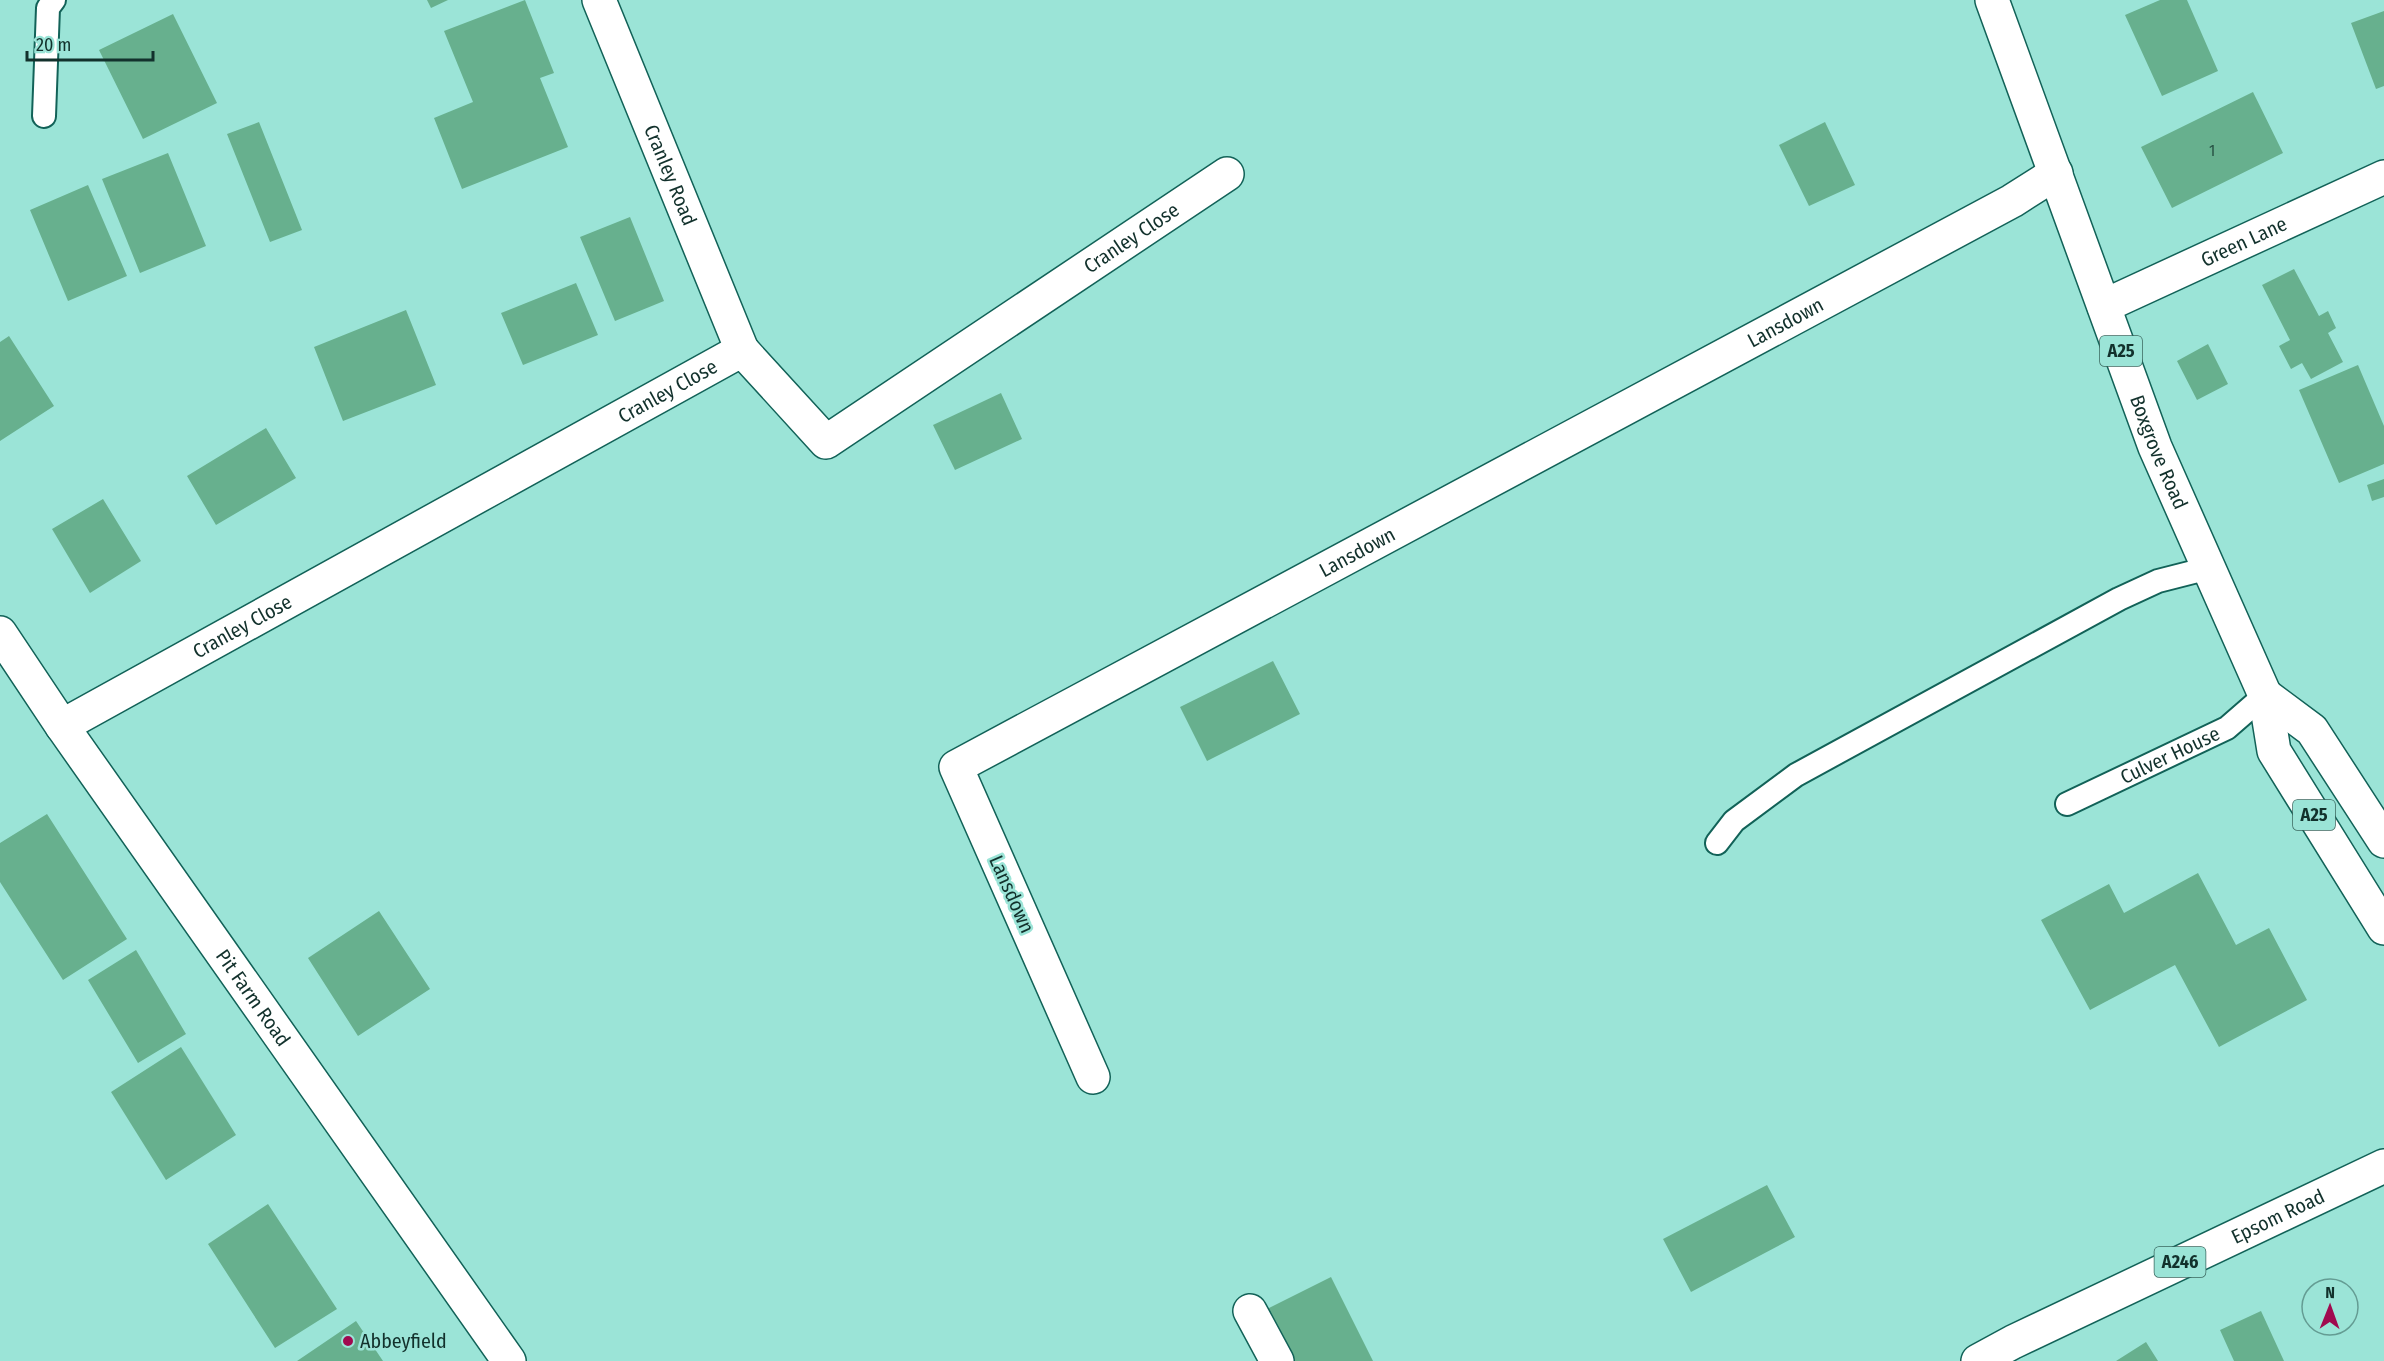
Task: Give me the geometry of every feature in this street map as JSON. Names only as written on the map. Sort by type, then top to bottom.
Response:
[{"type":"street","name":"Cranley Road","points":[[599,0],[742,350]]},
{"type":"street","name":"Boxgrove Road","points":[[1992,0],[2155,447],[2265,695],[2274,751],[2384,927]]},
{"type":"street","name":"Lansdown","points":[[1093,1077],[956,767],[2012,201],[2056,173]]},
{"type":"street","name":"Cranley Close","points":[[62,726],[742,350],[826,442],[1227,174]]},
{"type":"street","name":"Green Lane","points":[[2104,306],[2384,177]]},
{"type":"street","name":"Pit Farm Road","points":[[0,633],[62,726],[509,1361]]},
{"type":"street","name":"Boxgrove Road","points":[[2265,695],[2312,730],[2384,841]]},
{"type":"street","name":"Epsom Road","points":[[1978,1361],[2013,1341],[2384,1166]]},
{"type":"street","points":[[1250,1311],[1277,1361]]},
{"type":"lane","points":[[44,116],[48,8],[54,0]]},
{"type":"lane","points":[[1718,843],[1734,821],[1796,775],[2119,600],[2158,581],[2209,568]]},
{"type":"lane","name":"Culver House","points":[[2067,804],[2228,728],[2265,695]]},
{"type":"building","points":[[427,0],[448,0],[431,8]]},
{"type":"building","points":[[525,0],[554,73],[540,78],[568,147],[462,189],[434,118],[473,102],[444,31]]},
{"type":"building","points":[[2160,0],[2187,0],[2218,71],[2162,96],[2125,15]]},
{"type":"building","points":[[2384,11],[2384,86],[2376,89],[2351,23]]},
{"type":"building","points":[[173,14],[217,103],[143,139],[99,50]]},
{"type":"building","points":[[2253,92],[2283,153],[2172,208],[2141,147]]},
{"type":"building","points":[[259,122],[302,230],[270,242],[227,134]]},
{"type":"building","points":[[1825,122],[1855,185],[1809,206],[1779,145]]},
{"type":"building","points":[[168,153],[206,246],[140,273],[102,179]]},
{"type":"building","points":[[88,185],[127,276],[68,301],[30,210]]},
{"type":"building","points":[[630,217],[664,301],[615,321],[580,237]]},
{"type":"building","points":[[2294,269],[2319,316],[2328,311],[2336,328],[2328,333],[2343,362],[2311,379],[2302,363],[2291,369],[2279,346],[2290,340],[2262,285]]},
{"type":"building","points":[[576,283],[598,335],[523,365],[501,313]]},
{"type":"building","points":[[406,310],[436,385],[343,421],[314,347]]},
{"type":"building","points":[[9,336],[54,406],[0,441],[0,342]]},
{"type":"building","points":[[2208,344],[2228,384],[2197,400],[2177,361]]},
{"type":"building","points":[[2358,365],[2384,426],[2384,464],[2339,483],[2299,390]]},
{"type":"building","points":[[1001,393],[1022,439],[955,470],[933,425]]},
{"type":"building","points":[[266,428],[296,478],[216,525],[187,476]]},
{"type":"building","points":[[2384,479],[2384,497],[2372,501],[2367,485]]},
{"type":"building","points":[[103,499],[141,561],[90,593],[52,529]]},
{"type":"building","points":[[1273,661],[1300,714],[1207,761],[1180,707]]},
{"type":"building","points":[[47,814],[127,939],[63,980],[0,882],[0,843]]},
{"type":"building","points":[[2198,873],[2236,945],[2269,928],[2307,1000],[2219,1047],[2175,965],[2090,1010],[2041,920],[2109,884],[2124,913]]},
{"type":"building","points":[[379,911],[430,989],[358,1036],[308,958]]},
{"type":"building","points":[[136,950],[186,1034],[138,1063],[88,980]]},
{"type":"building","points":[[181,1047],[236,1135],[166,1180],[111,1092]]},
{"type":"building","points":[[1767,1185],[1795,1237],[1691,1292],[1663,1239]]},
{"type":"building","points":[[268,1204],[337,1309],[275,1348],[208,1244]]},
{"type":"building","points":[[1331,1277],[1373,1361],[1288,1361],[1263,1311]]},
{"type":"building","points":[[2261,1311],[2284,1361],[2234,1361],[2220,1330]]},
{"type":"building","name":"Abbeyfield","points":[[356,1321],[383,1361],[297,1361]]},
{"type":"building","points":[[2146,1342],[2158,1361],[2116,1361]]},
{"type":"place","name":"Abbeyfield","points":[[348,1341]]}]
